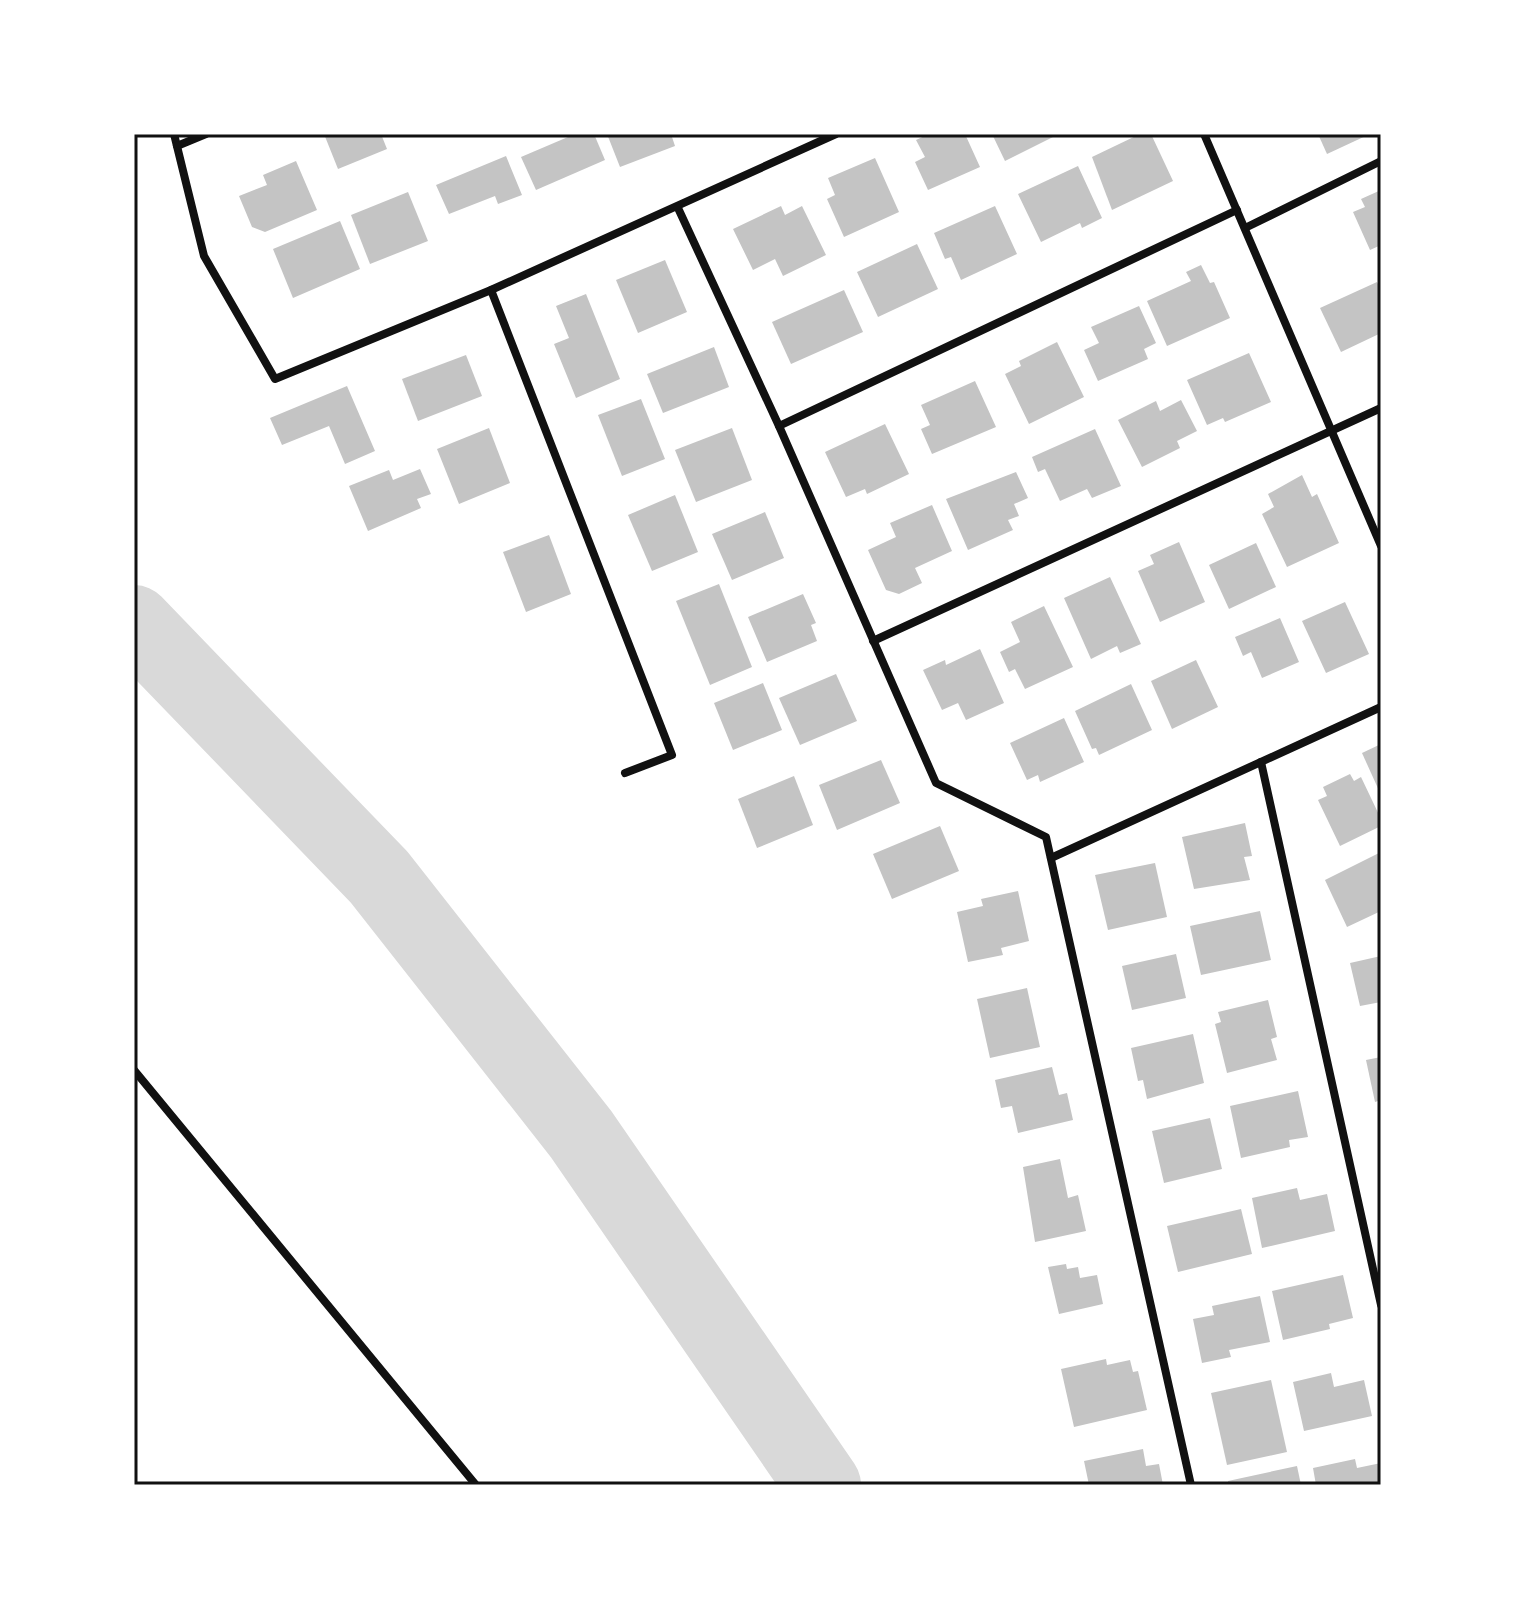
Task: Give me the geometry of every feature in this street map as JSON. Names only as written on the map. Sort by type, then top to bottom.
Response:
[{"type":"street","points":[[174,134],[204,256],[275,379],[491,290],[836,134]]},
{"type":"street","points":[[177,146],[206,134]]},
{"type":"street","points":[[1204,134],[1381,546]]},
{"type":"street","points":[[1245,228],[1381,161]]},
{"type":"street","points":[[678,208],[779,426],[936,783],[1046,837],[1191,1485]]},
{"type":"street","points":[[779,426],[1237,210]]},
{"type":"street","points":[[491,290],[672,755],[625,773]]},
{"type":"street","points":[[873,641],[1381,408]]},
{"type":"street","points":[[1051,858],[1381,707]]},
{"type":"street","points":[[1261,762],[1381,1305]]},
{"type":"street","points":[[134,1070],[377,1370],[476,1485]]},
{"type":"building","points":[[324,134],[381,134],[387,149],[338,169]]},
{"type":"building","points":[[575,134],[594,134],[605,160],[536,190],[521,157]]},
{"type":"building","points":[[607,134],[671,134],[675,146],[620,167]]},
{"type":"building","points":[[929,134],[965,134],[980,167],[928,190],[915,162],[925,157],[916,140]]},
{"type":"building","points":[[992,134],[1059,134],[1005,161]]},
{"type":"building","points":[[1140,134],[1151,134],[1173,181],[1112,210],[1092,157]]},
{"type":"building","points":[[1318,134],[1370,134],[1327,154]]},
{"type":"building","points":[[506,156],[522,195],[498,204],[495,196],[449,214],[436,185]]},
{"type":"building","points":[[875,158],[899,212],[844,237],[827,199],[835,195],[828,178]]},
{"type":"building","points":[[296,161],[317,210],[265,232],[252,227],[239,196],[267,185],[263,175]]},
{"type":"building","points":[[1078,166],[1102,218],[1082,228],[1080,223],[1041,242],[1018,194]]},
{"type":"building","points":[[1381,190],[1381,245],[1370,250],[1353,212],[1365,207],[1361,199]]},
{"type":"building","points":[[408,192],[428,241],[370,264],[351,215]]},
{"type":"building","points":[[781,206],[785,215],[802,206],[826,255],[783,276],[775,259],[753,270],[733,229]]},
{"type":"building","points":[[995,206],[1017,254],[961,280],[951,257],[945,259],[934,233]]},
{"type":"building","points":[[340,221],[360,269],[293,298],[273,249]]},
{"type":"building","points":[[917,244],[938,289],[878,317],[857,272]]},
{"type":"building","points":[[665,260],[687,312],[638,333],[616,280]]},
{"type":"building","points":[[1201,265],[1210,283],[1214,282],[1230,318],[1167,346],[1147,301],[1191,281],[1186,272]]},
{"type":"building","points":[[1377,282],[1381,290],[1381,333],[1341,352],[1320,308]]},
{"type":"building","points":[[844,290],[863,332],[791,364],[772,322]]},
{"type":"building","points":[[586,294],[620,379],[576,398],[554,344],[569,338],[556,306]]},
{"type":"building","points":[[1139,306],[1156,343],[1144,349],[1148,359],[1098,381],[1084,350],[1099,343],[1091,327]]},
{"type":"building","points":[[1057,342],[1084,397],[1029,424],[1005,374],[1021,366],[1019,361]]},
{"type":"building","points":[[714,347],[729,387],[663,413],[647,374]]},
{"type":"building","points":[[1249,353],[1271,402],[1225,422],[1223,418],[1207,425],[1187,380]]},
{"type":"building","points":[[466,355],[482,396],[418,421],[402,379]]},
{"type":"building","points":[[975,381],[996,427],[932,454],[921,429],[930,425],[921,405]]},
{"type":"building","points":[[347,386],[375,451],[345,464],[329,426],[282,445],[270,418]]},
{"type":"building","points":[[641,399],[665,459],[622,476],[598,415]]},
{"type":"building","points":[[1181,400],[1197,431],[1177,441],[1180,448],[1142,467],[1118,420],[1156,401],[1160,411]]},
{"type":"building","points":[[885,424],[909,474],[867,494],[865,489],[846,497],[825,452]]},
{"type":"building","points":[[489,428],[510,483],[459,504],[437,449]]},
{"type":"building","points":[[732,428],[752,480],[696,502],[675,450]]},
{"type":"building","points":[[1095,429],[1121,486],[1092,498],[1087,489],[1060,501],[1045,469],[1038,472],[1032,457]]},
{"type":"building","points":[[420,469],[431,494],[417,499],[421,508],[368,531],[349,486],[389,470],[393,480]]},
{"type":"building","points":[[1016,472],[1028,498],[1014,504],[1019,516],[1008,520],[1013,530],[968,550],[946,499]]},
{"type":"building","points":[[1302,475],[1312,497],[1317,494],[1339,543],[1287,567],[1262,514],[1274,507],[1268,494]]},
{"type":"building","points":[[675,495],[698,552],[652,571],[628,515]]},
{"type":"building","points":[[932,505],[952,551],[915,568],[922,583],[899,594],[886,590],[868,550],[896,537],[890,523]]},
{"type":"building","points":[[765,512],[784,558],[732,580],[712,534]]},
{"type":"building","points":[[549,535],[571,594],[526,612],[503,552]]},
{"type":"building","points":[[1179,542],[1205,602],[1160,622],[1138,571],[1154,564],[1150,555]]},
{"type":"building","points":[[1256,543],[1276,587],[1229,609],[1209,565]]},
{"type":"building","points":[[1110,577],[1141,644],[1120,653],[1117,646],[1091,659],[1064,598]]},
{"type":"building","points":[[719,584],[752,667],[710,685],[676,601]]},
{"type":"building","points":[[803,594],[816,623],[811,625],[817,641],[767,662],[748,617]]},
{"type":"building","points":[[1345,602],[1369,654],[1326,673],[1302,621]]},
{"type":"building","points":[[1044,606],[1073,667],[1025,689],[1015,669],[1009,672],[1000,652],[1020,642],[1011,622]]},
{"type":"building","points":[[1280,618],[1299,662],[1262,678],[1251,652],[1243,656],[1235,637]]},
{"type":"building","points":[[980,649],[1004,703],[966,720],[958,703],[942,710],[923,670],[945,660],[946,665]]},
{"type":"building","points":[[1196,660],[1218,707],[1172,729],[1151,681]]},
{"type":"building","points":[[836,674],[857,721],[800,745],[779,698]]},
{"type":"building","points":[[763,683],[782,730],[733,750],[714,703]]},
{"type":"building","points":[[1131,684],[1152,730],[1099,755],[1096,748],[1092,749],[1075,711]]},
{"type":"building","points":[[1064,718],[1084,762],[1040,782],[1038,775],[1027,780],[1010,743]]},
{"type":"building","points":[[1381,744],[1381,795],[1362,753]]},
{"type":"building","points":[[881,760],[900,803],[837,830],[819,785]]},
{"type":"building","points":[[1350,774],[1354,781],[1361,777],[1381,819],[1381,826],[1340,846],[1318,800],[1327,796],[1323,787]]},
{"type":"building","points":[[794,776],[813,825],[757,848],[738,799]]},
{"type":"building","points":[[1245,823],[1252,856],[1244,857],[1250,880],[1194,889],[1182,837]]},
{"type":"building","points":[[940,826],[959,871],[892,899],[873,854]]},
{"type":"building","points":[[1381,852],[1381,911],[1347,927],[1325,880]]},
{"type":"building","points":[[1155,863],[1167,917],[1108,930],[1095,875]]},
{"type":"building","points":[[1018,891],[1029,941],[1001,948],[1003,955],[968,962],[957,912],[983,906],[981,899]]},
{"type":"building","points":[[1260,911],[1271,960],[1201,975],[1190,926]]},
{"type":"building","points":[[1176,954],[1186,998],[1132,1010],[1122,966]]},
{"type":"building","points":[[1381,956],[1381,1002],[1360,1006],[1350,963]]},
{"type":"building","points":[[1027,988],[1040,1047],[990,1058],[977,999]]},
{"type":"building","points":[[1268,1000],[1277,1037],[1271,1039],[1277,1060],[1227,1073],[1215,1024],[1221,1022],[1218,1012]]},
{"type":"building","points":[[1193,1034],[1204,1083],[1147,1099],[1143,1080],[1138,1081],[1131,1048]]},
{"type":"building","points":[[1381,1057],[1381,1100],[1375,1102],[1366,1060]]},
{"type":"building","points":[[1052,1067],[1059,1095],[1067,1093],[1073,1120],[1018,1133],[1012,1106],[1001,1108],[995,1080]]},
{"type":"building","points":[[1298,1091],[1308,1137],[1289,1140],[1290,1147],[1241,1158],[1230,1106]]},
{"type":"building","points":[[1210,1118],[1222,1169],[1164,1183],[1152,1131]]},
{"type":"building","points":[[1060,1159],[1068,1198],[1078,1195],[1086,1231],[1035,1242],[1023,1167]]},
{"type":"building","points":[[1297,1188],[1300,1200],[1327,1194],[1335,1231],[1262,1248],[1252,1198]]},
{"type":"building","points":[[1241,1209],[1252,1254],[1178,1272],[1167,1226]]},
{"type":"building","points":[[1066,1264],[1067,1269],[1078,1267],[1080,1278],[1097,1275],[1103,1304],[1059,1314],[1048,1267]]},
{"type":"building","points":[[1343,1275],[1353,1318],[1329,1324],[1330,1329],[1283,1340],[1272,1291]]},
{"type":"building","points":[[1260,1296],[1270,1342],[1229,1350],[1231,1357],[1202,1363],[1193,1319],[1214,1315],[1212,1306]]},
{"type":"building","points":[[1106,1359],[1107,1365],[1130,1360],[1133,1372],[1138,1371],[1147,1410],[1074,1427],[1061,1369]]},
{"type":"building","points":[[1331,1373],[1334,1387],[1364,1380],[1372,1416],[1304,1431],[1293,1382]]},
{"type":"building","points":[[1271,1380],[1287,1452],[1227,1465],[1211,1393]]},
{"type":"building","points":[[1143,1449],[1146,1466],[1159,1464],[1163,1485],[1089,1485],[1084,1461]]},
{"type":"building","points":[[1355,1459],[1357,1468],[1381,1463],[1381,1485],[1316,1485],[1313,1468]]},
{"type":"building","points":[[1297,1466],[1301,1485],[1228,1485],[1228,1481]]},
{"type":"waterway","points":[[134,623],[379,877],[581,1134],[823,1485]]}]
